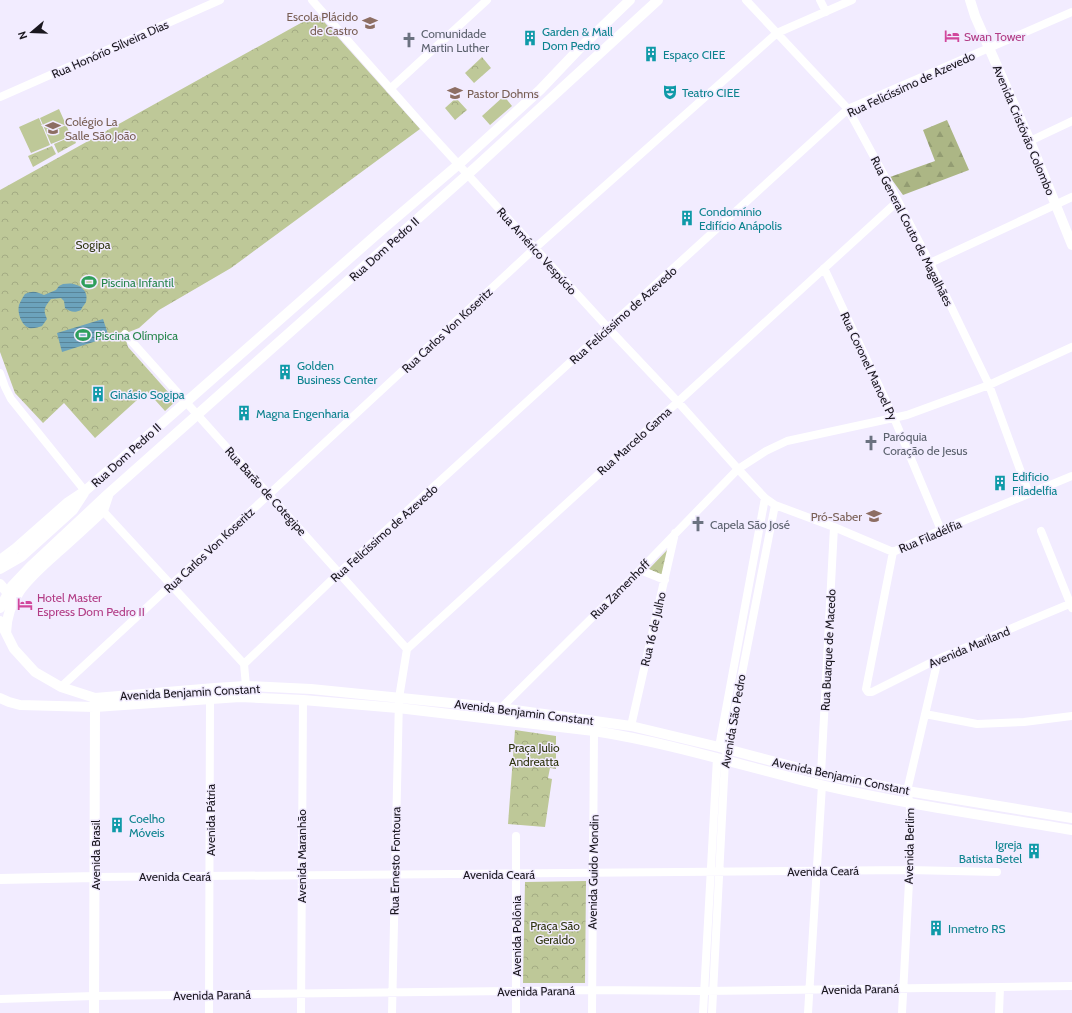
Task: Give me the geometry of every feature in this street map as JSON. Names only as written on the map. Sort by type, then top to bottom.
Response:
[{"type":"main road","name":"Rua Dom Pedro II","points":[[0,560],[16,548],[66,503],[85,491],[186,401],[459,164],[540,90],[579,49],[630,0]]},
{"type":"main road","name":"Rua Dom Pedro II","points":[[0,608],[12,586],[30,567],[108,494],[468,174],[658,0]]},
{"type":"main road","name":"Avenida Cristóvão Colombo","points":[[965,0],[975,16]]},
{"type":"main road","name":"Avenida Cristóvão Colombo","points":[[970,0],[975,16],[1030,141],[1072,245]]},
{"type":"main road","name":"Rua Dom Pedro II","points":[[0,569],[21,557],[73,510],[85,491]]},
{"type":"main road","name":"Rua Dom Pedro II","points":[[103,511],[108,494]]},
{"type":"main road","points":[[6,634],[6,622],[9,610],[27,581],[103,511]]},
{"type":"main road","points":[[0,584],[6,591],[16,597]]},
{"type":"main road","name":"Avenida Benjamin Constant","points":[[0,621],[14,649],[35,672],[61,687],[95,702],[215,688],[246,686],[311,689],[621,736],[721,759],[822,785],[1072,830]]},
{"type":"main road","name":"Avenida Benjamin Constant","points":[[0,698],[20,705],[247,697],[501,708],[631,726],[822,774],[1072,818]]},
{"type":"main road","name":"Avenida Brasil","points":[[94,1013],[95,702]]},
{"type":"main road","name":"Avenida Ceará","points":[[0,879],[95,877]]},
{"type":"street","name":"Rua Honório Silveira Dias","points":[[0,97],[220,0]]},
{"type":"street","name":"Rua Américo Vespúcio","points":[[312,0],[390,89],[765,498]]},
{"type":"street","points":[[390,89],[487,0]]},
{"type":"street","name":"Rua General Couto de Magalhães","points":[[746,0],[848,109],[930,263],[989,385],[1029,494]]},
{"type":"street","points":[[820,0],[826,12]]},
{"type":"street","name":"Rua Carlos Von Koseritz","points":[[61,687],[535,248],[777,33],[852,0]]},
{"type":"street","name":"Rua Felicíssimo de Azevedo","points":[[244,664],[339,573],[609,329],[848,109],[1072,12]]},
{"type":"street","points":[[1030,141],[1072,121]]},
{"type":"street","points":[[930,263],[1072,197]]},
{"type":"street","name":"Rua Marcelo Gama","points":[[407,649],[898,201]]},
{"type":"street","name":"Rua Coronel Manoel Py","points":[[824,268],[894,418],[941,530]]},
{"type":"street","name":"Rua Barão de Cotegipe","points":[[125,334],[407,649]]},
{"type":"street","name":"Rua Zamenhoff","points":[[501,708],[640,570],[738,469],[766,451],[787,442],[907,415],[989,385],[1072,347]]},
{"type":"street","points":[[0,373],[11,399],[85,491]]},
{"type":"street","name":"Rua Filadélfia","points":[[765,498],[775,505],[834,527],[893,552],[941,530],[1072,476]]},
{"type":"street","name":"Avenida São Pedro","points":[[712,1013],[715,872],[721,759],[730,711],[732,676],[765,498]]},
{"type":"street","name":"Avenida São Pedro","points":[[730,711],[741,678],[775,505]]},
{"type":"street","points":[[103,511],[244,664],[247,697]]},
{"type":"street","name":"Rua Buarque de Macedo","points":[[822,774],[834,527]]},
{"type":"street","points":[[1041,531],[1071,605]]},
{"type":"street","name":"Rua 16 de Julho","points":[[631,726],[676,532]]},
{"type":"street","points":[[757,544],[767,546]]},
{"type":"street","name":"Avenida Mariland","points":[[893,552],[866,689],[868,692],[872,692],[938,659],[1071,605]]},
{"type":"street","points":[[640,570],[665,580]]},
{"type":"street","points":[[751,577],[760,580]]},
{"type":"street","points":[[744,613],[753,614]]},
{"type":"street","points":[[738,644],[747,646]]},
{"type":"street","points":[[398,703],[407,649]]},
{"type":"street","name":"Avenida Berlim","points":[[902,1013],[911,820],[910,802],[907,790],[938,659]]},
{"type":"street","points":[[732,676],[741,678]]},
{"type":"street","name":"Avenida Pátria","points":[[209,1013],[210,699]]},
{"type":"street","name":"Avenida Maranhão","points":[[301,1013],[303,700]]},
{"type":"street","name":"Rua Ernesto Fontoura","points":[[392,1013],[398,703]]},
{"type":"street","points":[[925,714],[977,724],[1024,722],[1072,716]]},
{"type":"street","name":"Avenida Guido Mondin","points":[[592,1013],[594,731]]},
{"type":"street","points":[[808,1013],[822,785]]},
{"type":"street","name":"Avenida Polônia","points":[[516,836],[516,1013]]},
{"type":"street","name":"Avenida Ceará","points":[[95,877],[909,870],[997,872]]},
{"type":"street","name":"Avenida São Pedro","points":[[703,1013],[715,872]]},
{"type":"street","name":"Avenida Paraná","points":[[0,999],[94,996],[592,990],[713,991],[1072,986]]},
{"type":"street","points":[[999,1013],[1000,987]]},
{"type":"green space","name":"Sogipa","points":[[317,14],[420,129],[231,268],[159,310],[139,328],[124,334],[128,347],[176,401],[165,411],[147,391],[95,438],[64,403],[43,423],[15,393],[0,352],[0,190]]},
{"type":"green space","points":[[482,57],[491,68],[474,83],[465,73]]},
{"type":"green space","points":[[504,96],[512,106],[490,125],[482,116]]},
{"type":"green space","points":[[456,98],[467,110],[455,120],[445,108]]},
{"type":"green space","points":[[59,109],[71,136],[51,144],[40,118]]},
{"type":"green space","points":[[39,118],[50,145],[31,153],[19,127]]},
{"type":"green space","points":[[947,120],[969,170],[903,195],[890,177],[935,161],[923,130]]},
{"type":"green space","points":[[73,136],[76,143],[58,153],[54,144]]},
{"type":"green space","points":[[52,146],[56,154],[33,167],[28,156]]},
{"type":"green space","points":[[670,547],[663,576],[649,569]]},
{"type":"green space","name":"Praça Julio Andreatta","points":[[515,730],[556,736],[556,769],[550,768],[548,778],[552,779],[545,827],[508,824]]},
{"type":"green space","name":"Praça São Geraldo","points":[[586,881],[585,983],[523,983],[525,882]]},
{"type":"water","points":[[63,284],[76,285],[84,290],[87,298],[81,310],[75,312],[65,308],[64,301],[61,298],[51,299],[45,309],[47,319],[42,326],[29,328],[26,326],[20,318],[19,311],[19,305],[25,294],[35,292],[44,295],[56,290]]},
{"type":"water","name":"Piscina Olímpica","points":[[103,319],[109,337],[62,352],[57,333]]},
{"type":"place","name":"Escola Plácido de Castro","points":[[370,23]]},
{"type":"place","name":"Swan Tower","points":[[952,36]]},
{"type":"place","name":"Garden & Mall Dom Pedro","points":[[530,38]]},
{"type":"place","name":"Comunidade Martin Luther","points":[[409,40]]},
{"type":"place","name":"Espaço CIEE","points":[[651,54]]},
{"type":"place","name":"Teatro CIEE","points":[[670,92]]},
{"type":"place","name":"Pastor Dohms","points":[[455,93]]},
{"type":"place","name":"Colégio La Salle São João","points":[[53,128]]},
{"type":"place","name":"Condomínio Edifício Anápolis","points":[[687,218]]},
{"type":"place","name":"Piscina Infantil","points":[[89,282]]},
{"type":"place","name":"Piscina Olímpica","points":[[83,335]]},
{"type":"place","name":"Golden Business Center","points":[[285,372]]},
{"type":"place","name":"Ginásio Sogipa","points":[[98,394]]},
{"type":"place","name":"Magna Engenharia","points":[[244,413]]},
{"type":"place","name":"Paróquia Coração de Jesus","points":[[871,443]]},
{"type":"place","name":"Edificio Filadelfia","points":[[1000,483]]},
{"type":"place","name":"Pró-Saber","points":[[874,516]]},
{"type":"place","name":"Capela São José","points":[[698,524]]},
{"type":"place","name":"Hotel Master Espress Dom Pedro II","points":[[25,604]]},
{"type":"place","name":"Coelho Móveis","points":[[117,825]]},
{"type":"place","name":"Igreja Batista Betel","points":[[1034,851]]},
{"type":"place","name":"Inmetro RS","points":[[936,928]]}]
